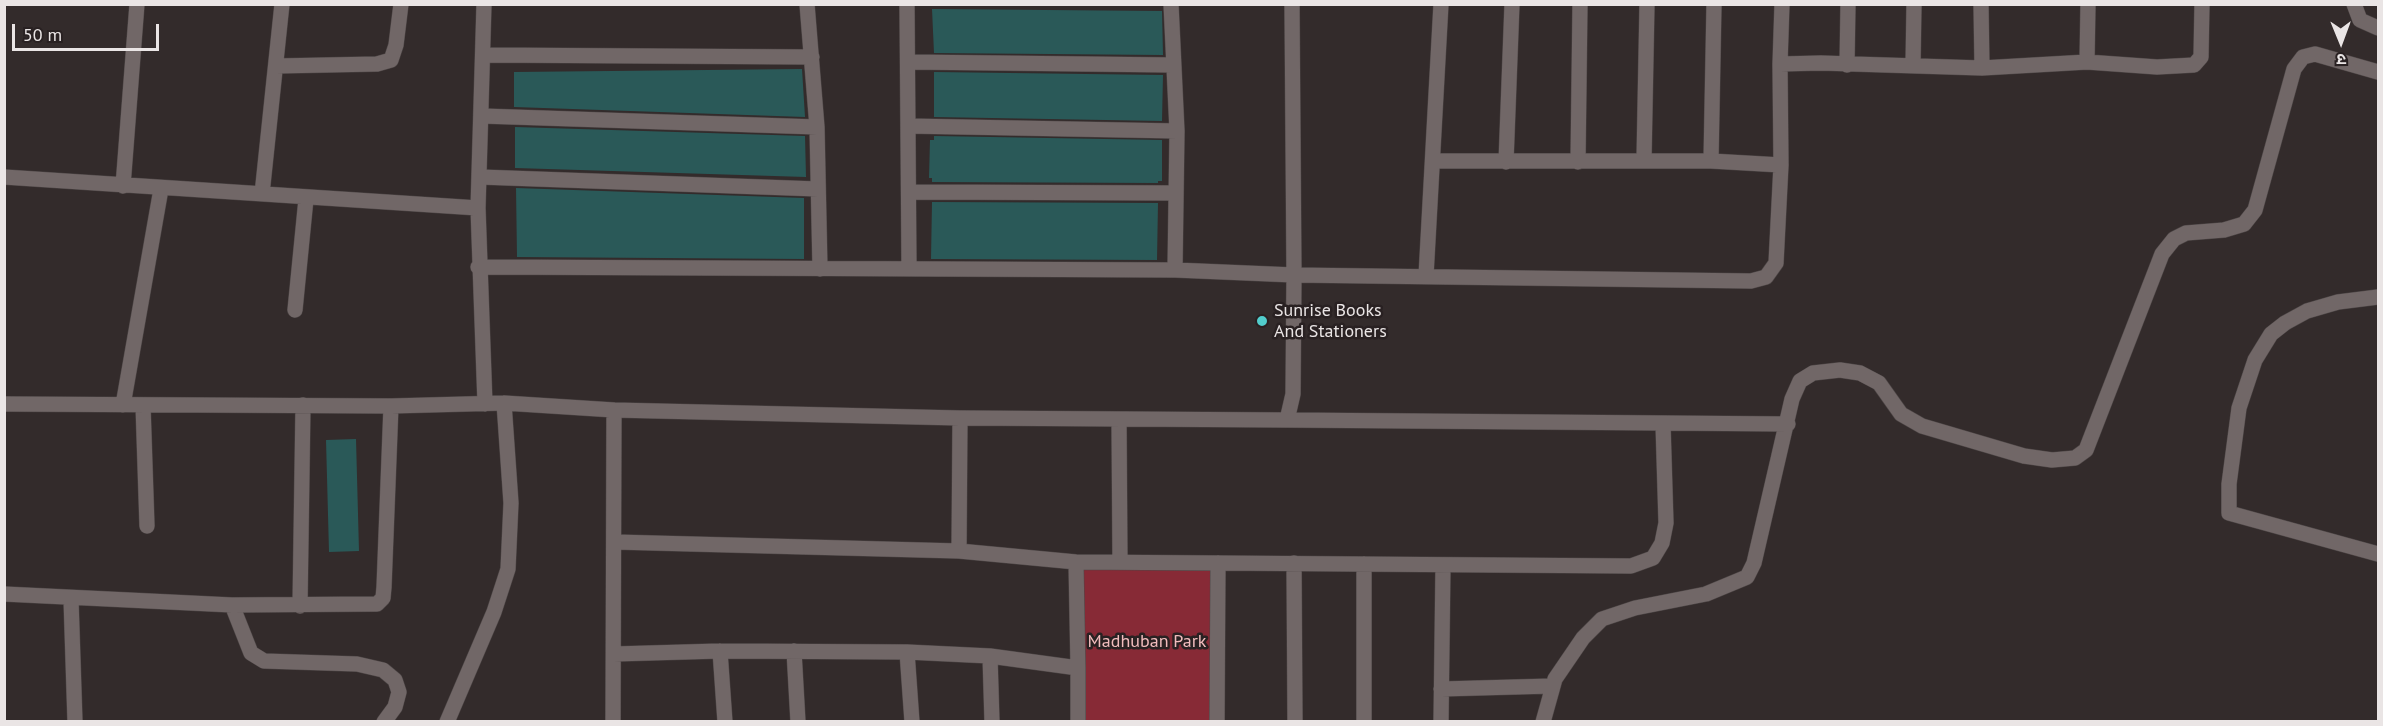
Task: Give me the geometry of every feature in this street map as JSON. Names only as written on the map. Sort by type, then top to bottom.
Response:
[{"type":"street","points":[[123,186],[138,4]]},
{"type":"street","points":[[262,194],[282,4]]},
{"type":"street","points":[[276,66],[377,64],[391,60],[396,45],[401,4]]},
{"type":"street","points":[[484,4],[478,267],[485,404]]},
{"type":"street","points":[[807,4],[817,127],[820,269]]},
{"type":"street","points":[[907,4],[909,267]]},
{"type":"street","points":[[1171,4],[1177,131],[1175,270]]},
{"type":"street","points":[[1287,420],[1293,394],[1292,4]]},
{"type":"street","points":[[1426,276],[1441,4]]},
{"type":"street","points":[[1506,162],[1512,4]]},
{"type":"street","points":[[1578,162],[1580,4]]},
{"type":"street","points":[[1644,160],[1647,4]]},
{"type":"street","points":[[1711,161],[1714,4]]},
{"type":"street","points":[[478,267],[820,269],[909,267],[1751,281],[1766,278],[1776,263],[1781,165],[1782,4]]},
{"type":"street","points":[[1847,65],[1848,4]]},
{"type":"street","points":[[1913,65],[1914,4]]},
{"type":"street","points":[[1981,4],[1982,68]]},
{"type":"street","points":[[2087,62],[2088,4]]},
{"type":"street","points":[[1780,64],[1821,63],[1982,68],[2087,62],[2157,67],[2194,65],[2201,57],[2202,4]]},
{"type":"street","points":[[2354,4],[2360,20],[2379,28]]},
{"type":"street","points":[[1543,722],[1552,686],[1583,638],[1602,619],[1635,608],[1706,594],[1747,577],[1754,562],[1792,399],[1800,381],[1813,373],[1840,370],[1860,373],[1879,383],[1901,414],[1922,426],[2024,456],[2052,460],[2075,458],[2086,450],[2162,254],[2174,239],[2186,233],[2224,230],[2244,224],[2255,210],[2294,69],[2303,57],[2315,54],[2379,72]]},
{"type":"street","points":[[484,55],[812,57]]},
{"type":"street","points":[[908,62],[1173,65]]},
{"type":"street","points":[[482,116],[817,127]]},
{"type":"street","points":[[908,126],[1177,131]]},
{"type":"street","points":[[1433,161],[1644,160],[1781,165]]},
{"type":"street","points":[[4,177],[306,199],[478,208]]},
{"type":"street","points":[[480,177],[818,189]]},
{"type":"street","points":[[123,405],[160,189]]},
{"type":"street","points":[[910,192],[1176,193]]},
{"type":"street","points":[[295,310],[306,199]]},
{"type":"street","points":[[2379,297],[2338,302],[2307,311],[2271,334],[2255,360],[2239,408],[2229,484],[2229,513],[2379,554]]},
{"type":"street","points":[[4,404],[391,406],[504,403],[614,410],[960,418],[1788,424]]},
{"type":"street","points":[[447,722],[494,612],[508,569],[511,503],[504,403]]},
{"type":"street","points":[[143,405],[147,526]]},
{"type":"street","points":[[300,606],[303,405]]},
{"type":"street","points":[[4,594],[232,605],[377,604],[383,598],[391,406]]},
{"type":"street","points":[[613,722],[614,410]]},
{"type":"street","points":[[959,551],[960,418]]},
{"type":"street","points":[[1119,420],[1120,562]]},
{"type":"street","points":[[615,542],[959,551],[1076,562],[1631,566],[1653,558],[1662,543],[1666,524],[1663,424]]},
{"type":"street","points":[[1076,562],[1078,722]]},
{"type":"street","points":[[1217,722],[1218,563]]},
{"type":"street","points":[[1294,563],[1295,722]]},
{"type":"street","points":[[1364,722],[1365,564]]},
{"type":"street","points":[[1441,722],[1443,565]]},
{"type":"street","points":[[71,599],[75,722]]},
{"type":"street","points":[[232,605],[251,653],[264,661],[357,664],[383,670],[395,680],[399,692],[395,707],[384,722]]},
{"type":"street","points":[[614,654],[720,651],[907,652],[990,656],[1078,668]]},
{"type":"street","points":[[720,651],[725,722]]},
{"type":"street","points":[[794,651],[798,722]]},
{"type":"street","points":[[907,652],[912,722]]},
{"type":"street","points":[[990,656],[992,722]]},
{"type":"street","points":[[1441,689],[1552,686]]},
{"type":"green space","name":"Madhuban Park","points":[[1076,562],[1218,563],[1217,721],[1078,721]]},
{"type":"building","points":[[932,9],[1162,11],[1163,55],[934,53]]},
{"type":"building","points":[[802,69],[805,117],[514,107],[514,72]]},
{"type":"building","points":[[934,72],[1163,75],[1162,121],[934,117]]},
{"type":"building","points":[[515,127],[805,136],[806,177],[515,168]]},
{"type":"building","points":[[934,136],[1162,140],[1162,181],[1158,183],[932,182],[932,178],[929,178],[930,140],[934,140]]},
{"type":"building","points":[[516,188],[804,198],[804,259],[517,257]]},
{"type":"building","points":[[932,202],[1158,203],[1157,260],[931,259]]},
{"type":"building","points":[[356,439],[359,551],[329,552],[326,440]]},
{"type":"place","name":"Sunrise Books And Stationers","points":[[1262,321]]}]
